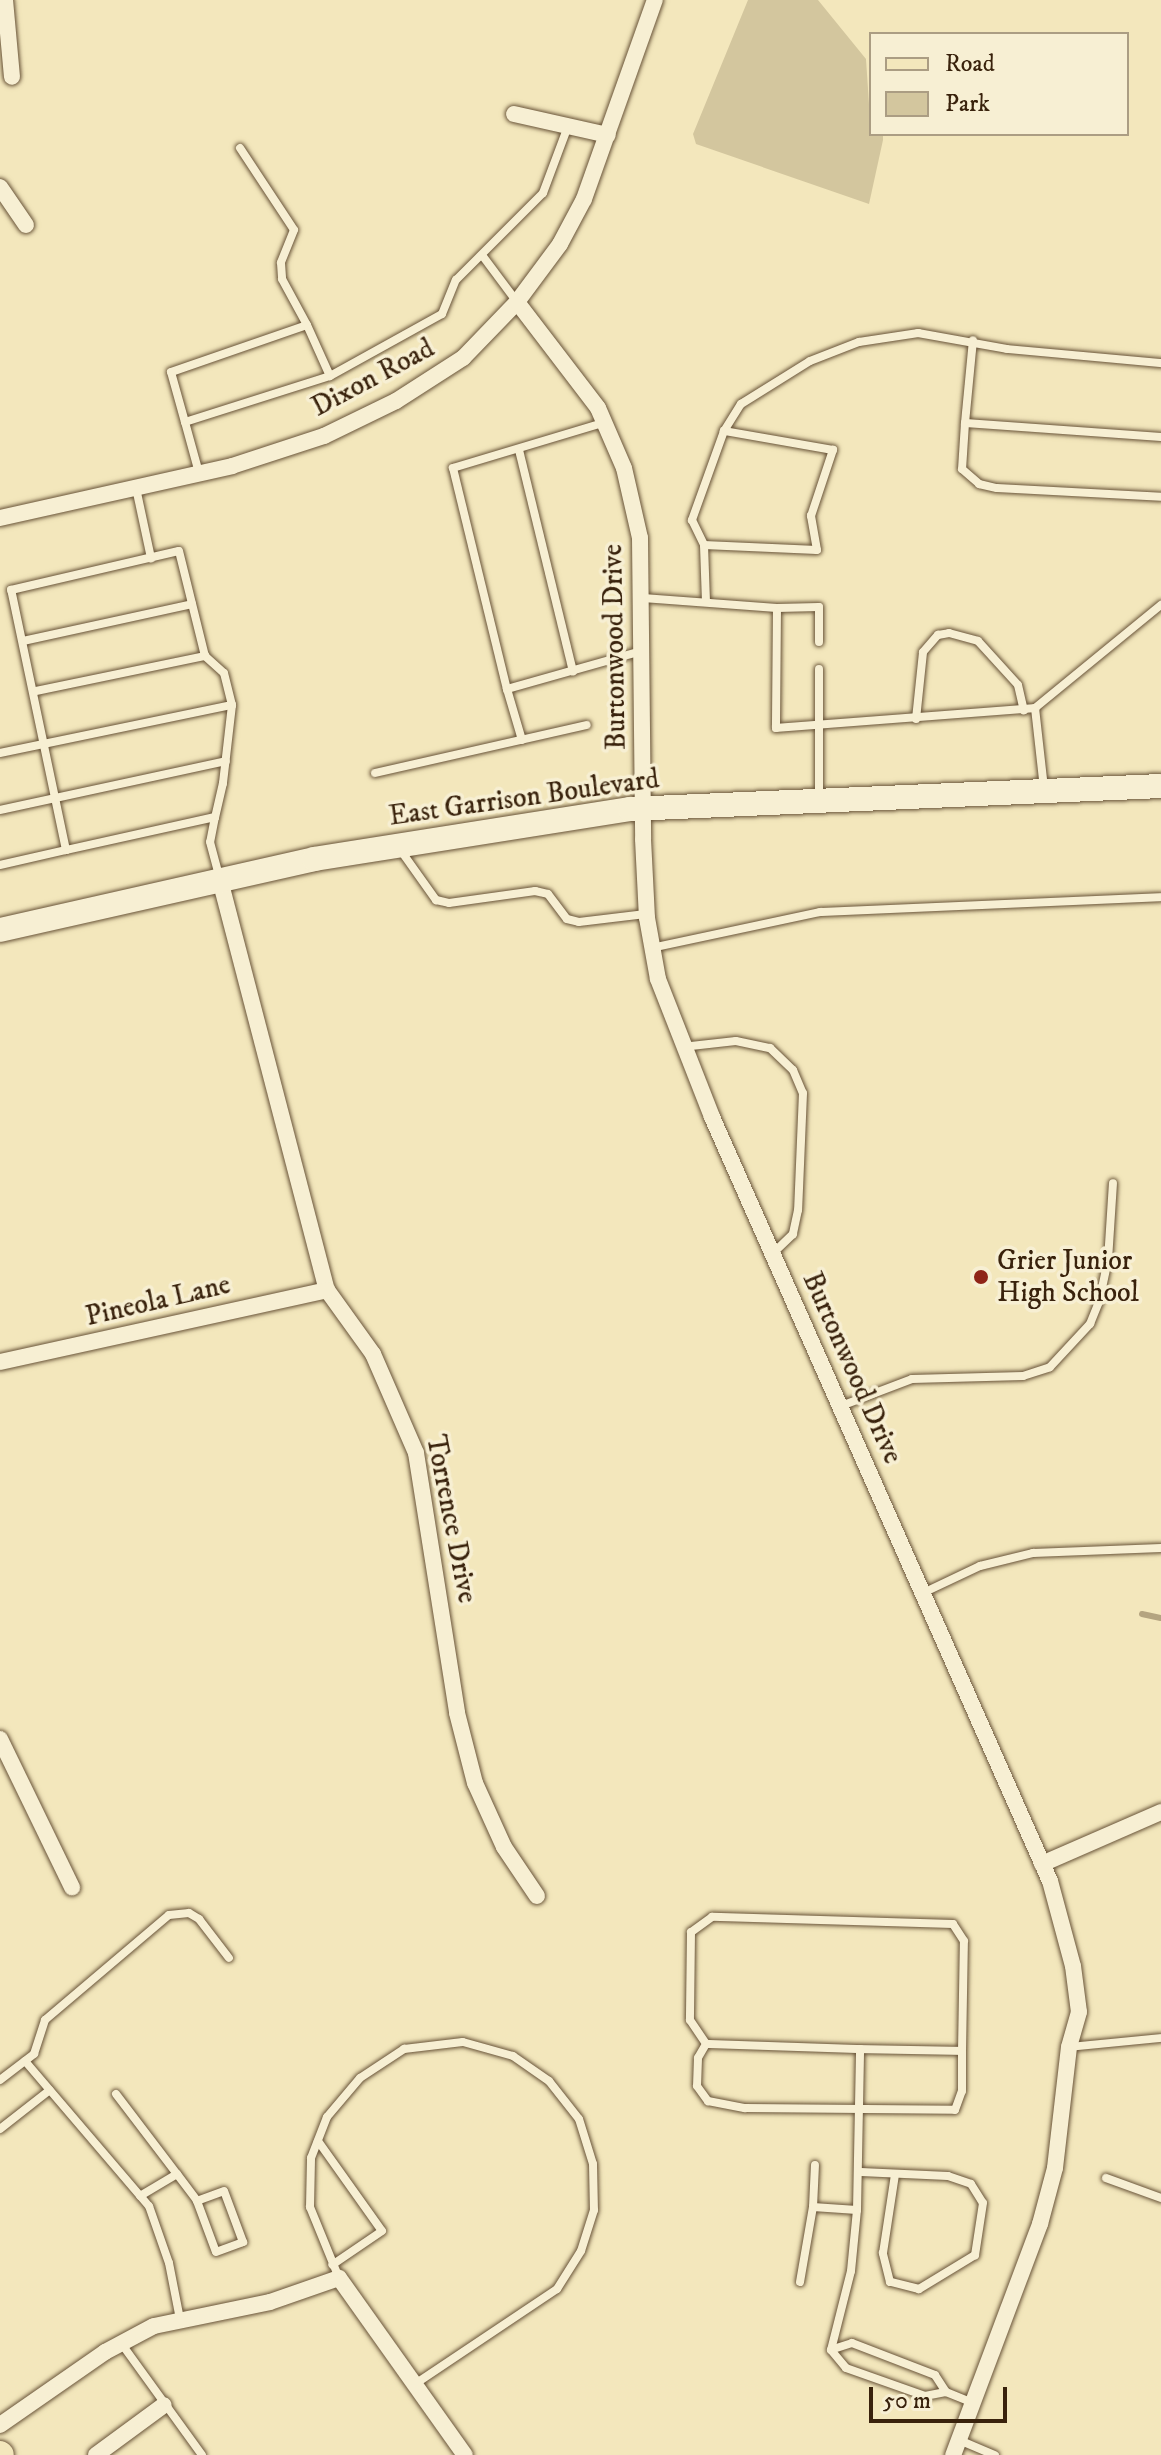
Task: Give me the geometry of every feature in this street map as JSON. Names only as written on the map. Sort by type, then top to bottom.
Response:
[{"type":"main road","name":"East Garrison Boulevard","points":[[0,930],[397,844],[644,809],[1161,786]]},
{"type":"street","points":[[5,0],[12,77]]},
{"type":"street","name":"Dixon Road","points":[[0,518],[200,474],[324,436],[396,401],[463,358],[517,302],[560,244],[608,135],[655,0]]},
{"type":"street","points":[[514,114],[608,135]]},
{"type":"street","points":[[0,187],[26,225]]},
{"type":"street","name":"Burtonwood Drive","points":[[517,302],[606,422],[624,468],[640,538],[647,913],[651,948],[682,1047],[925,1592],[1042,1864],[1073,1966],[1079,2012],[1069,2047],[1052,2182],[955,2447]]},
{"type":"street","name":"Torrence Drive","points":[[220,880],[327,1290],[373,1354],[416,1453],[455,1700],[475,1783],[504,1847],[537,1896]]},
{"type":"street","name":"Pineola Lane","points":[[0,1362],[327,1290]]},
{"type":"street","points":[[0,1739],[72,1887]]},
{"type":"street","points":[[0,1785],[17,1779]]},
{"type":"street","points":[[1042,1864],[1161,1812]]},
{"type":"street","points":[[0,2425],[121,2343],[180,2319],[270,2302],[335,2272],[465,2455]]},
{"type":"street","points":[[96,2455],[164,2405]]},
{"type":"lane","points":[[185,422],[330,376],[442,314],[456,280],[543,193],[568,126]]},
{"type":"lane","points":[[240,148],[294,230],[281,263],[282,279],[330,376]]},
{"type":"lane","points":[[482,255],[517,302]]},
{"type":"lane","points":[[200,474],[171,372],[307,325]]},
{"type":"lane","points":[[706,602],[704,545],[692,520],[724,431],[741,404],[810,361],[859,342],[918,333],[973,340],[1007,349],[1161,363]]},
{"type":"lane","points":[[973,340],[962,469],[979,484],[1161,497]]},
{"type":"lane","points":[[522,740],[453,468],[606,422]]},
{"type":"lane","points":[[965,423],[1161,437]]},
{"type":"lane","points":[[704,545],[817,550],[811,516],[833,450],[724,431]]},
{"type":"lane","points":[[519,450],[573,672]]},
{"type":"lane","points":[[136,487],[151,558]]},
{"type":"lane","points":[[66,850],[36,691],[11,590],[179,551],[205,656],[224,673],[232,705],[226,761],[210,842],[220,880]]},
{"type":"lane","points":[[643,598],[777,608],[819,607],[819,642]]},
{"type":"lane","points":[[23,641],[192,604]]},
{"type":"lane","points":[[777,608],[776,728],[1035,708],[1161,605]]},
{"type":"lane","points":[[916,719],[923,652],[938,635],[949,633],[978,641],[1018,685],[1024,710]]},
{"type":"lane","points":[[507,689],[642,651]]},
{"type":"lane","points":[[36,691],[205,656]]},
{"type":"lane","points":[[819,669],[819,801]]},
{"type":"lane","points":[[0,753],[232,705]]},
{"type":"lane","points":[[1035,708],[1044,791]]},
{"type":"lane","points":[[375,773],[587,725]]},
{"type":"lane","points":[[0,810],[226,761]]},
{"type":"lane","points":[[0,865],[215,817]]},
{"type":"lane","points":[[397,844],[436,900],[449,903],[535,891],[548,894],[567,919],[579,922],[647,913]]},
{"type":"lane","points":[[651,948],[820,912],[1161,897]]},
{"type":"lane","points":[[682,1047],[736,1041],[770,1048],[793,1070],[803,1093],[798,1210],[793,1234],[773,1253]]},
{"type":"lane","points":[[841,1406],[912,1379],[1023,1376],[1050,1367],[1090,1324],[1099,1302],[1108,1260],[1113,1183]]},
{"type":"lane","points":[[925,1592],[980,1566],[1033,1553],[1161,1548]]},
{"type":"lane","points":[[0,2080],[34,2054],[45,2020],[169,1915],[189,1913],[199,1919],[229,1958]]},
{"type":"lane","points":[[712,1917],[953,1924],[964,1941],[962,2091],[955,2110],[745,2108],[708,2101],[697,2086],[698,2058],[706,2044],[690,2020],[691,1932],[712,1917]]},
{"type":"lane","points":[[1069,2047],[1161,2038]]},
{"type":"lane","points":[[318,2141],[382,2231],[335,2272],[310,2207],[311,2158],[327,2117],[360,2078],[404,2049],[463,2042],[513,2056],[549,2081],[579,2119],[593,2164],[594,2194],[581,2251],[557,2289],[415,2384]]},
{"type":"lane","points":[[706,2044],[962,2051]]},
{"type":"lane","points":[[831,2350],[851,2271],[861,2172],[860,2049]]},
{"type":"lane","points":[[25,2061],[140,2196],[158,2225],[180,2319]]},
{"type":"lane","points":[[0,2129],[50,2090]]},
{"type":"lane","points":[[116,2094],[197,2201],[216,2252],[243,2242],[224,2191],[197,2201]]},
{"type":"lane","points":[[800,2282],[813,2207],[815,2165]]},
{"type":"lane","points":[[861,2172],[948,2176],[971,2184],[983,2203],[975,2255],[919,2289],[890,2282],[883,2253],[895,2175]]},
{"type":"lane","points":[[140,2196],[177,2174]]},
{"type":"lane","points":[[1106,2178],[1161,2198]]},
{"type":"lane","points":[[813,2207],[857,2210]]},
{"type":"lane","points":[[121,2343],[202,2455]]},
{"type":"lane","points":[[831,2350],[852,2343],[935,2375],[946,2392]]},
{"type":"lane","points":[[831,2350],[846,2368],[859,2373],[925,2396],[946,2392],[971,2402]]},
{"type":"lane","points":[[955,2447],[995,2455]]},
{"type":"green space","points":[[748,0],[818,0],[866,59],[869,136],[883,136],[883,140],[869,204],[696,144],[693,134]]},
{"type":"waterway","points":[[1142,1614],[1161,1618]]},
{"type":"place","name":"Grier Junior High School","points":[[981,1277]]}]
